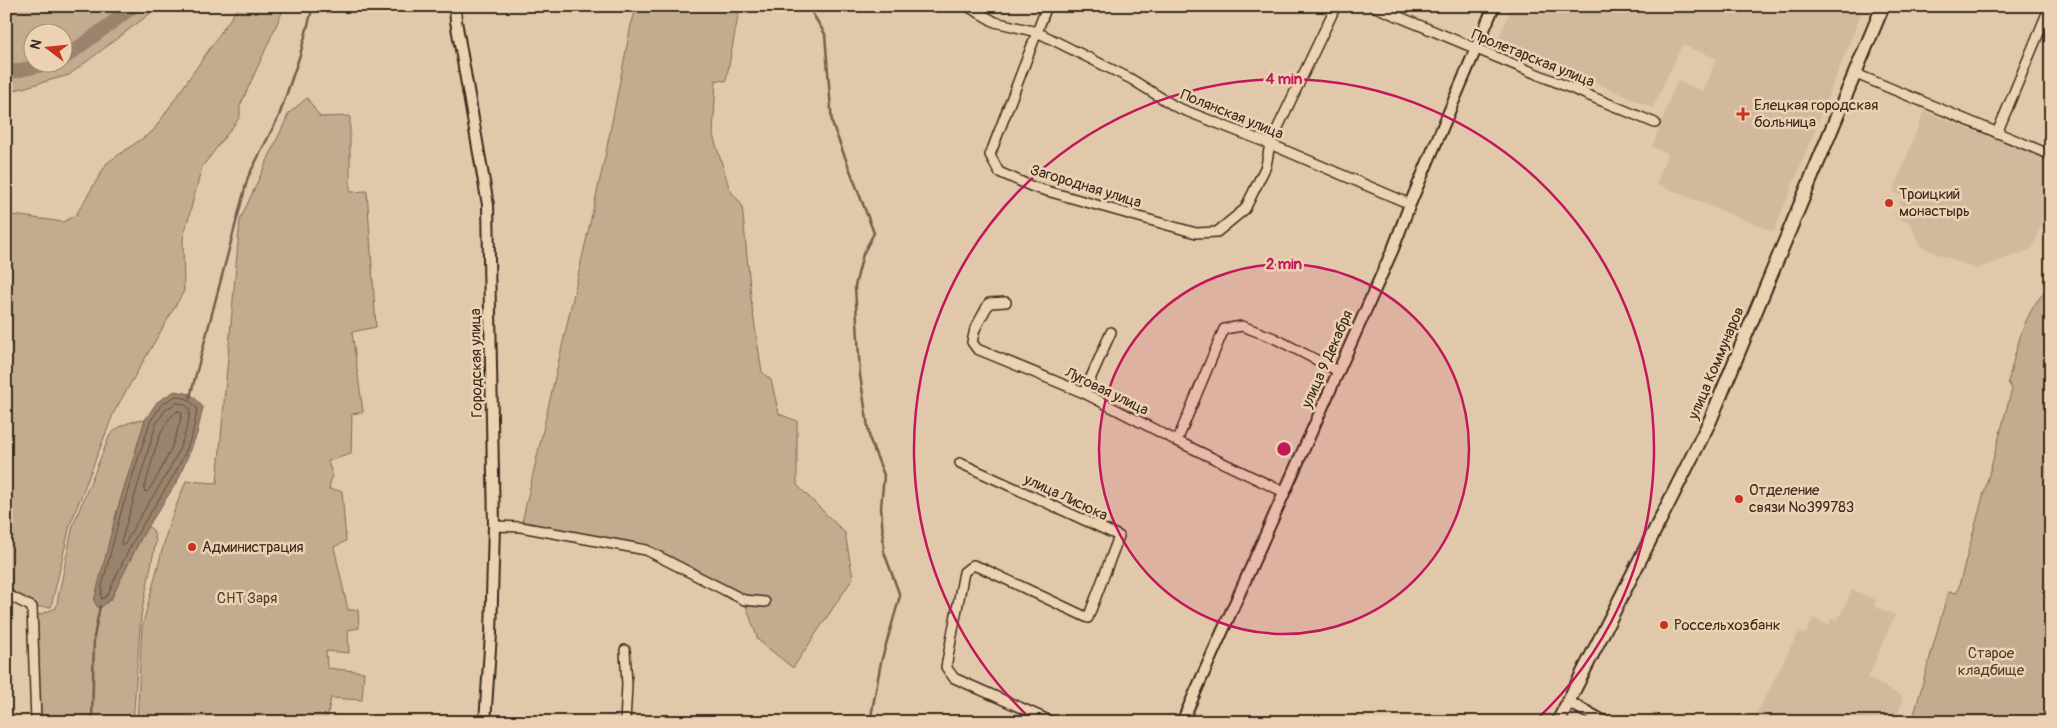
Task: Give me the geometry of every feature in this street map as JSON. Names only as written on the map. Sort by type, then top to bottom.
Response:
[{"type":"main road","name":"улица Коммунаров","points":[[1558,722],[1710,421],[1883,6]]},
{"type":"street","name":"Городская улица","points":[[455,6],[488,205],[494,526],[492,634],[485,722]]},
{"type":"street","name":"Полянская улица","points":[[967,6],[995,22],[1037,32],[1132,79],[1176,108],[1270,144],[1410,204]]},
{"type":"street","name":"Загородная улица","points":[[1047,6],[990,155],[999,172],[1032,187],[1196,233],[1218,232],[1245,209],[1266,166],[1270,144]]},
{"type":"street","points":[[1270,144],[1336,6]]},
{"type":"street","name":"Пролетарская улица","points":[[1372,6],[1655,123]]},
{"type":"street","name":"улица 9 Декабря","points":[[1182,722],[1393,249],[1410,204],[1494,6]]},
{"type":"street","points":[[1997,134],[2050,6]]},
{"type":"street","points":[[1856,74],[2051,155]]},
{"type":"street","name":"Луговая улица","points":[[1006,302],[988,303],[975,329],[972,342],[978,349],[1084,394],[1177,442],[1284,492]]},
{"type":"street","points":[[1177,442],[1224,329],[1242,326],[1274,338],[1338,371]]},
{"type":"street","points":[[1084,394],[1111,332]]},
{"type":"street","name":"улица Лисюка","points":[[960,463],[1118,536],[1088,618],[984,569],[973,565],[964,572],[946,667],[954,678],[1053,722]]},
{"type":"street","points":[[494,526],[521,527],[646,550],[744,600],[765,602]]},
{"type":"street","points":[[6,594],[32,607],[36,722]]},
{"type":"street","points":[[625,650],[627,684],[625,722]]},
{"type":"street","points":[[1567,701],[1605,722]]},
{"type":"shaded area","name":"Елецкая городская больница","points":[[1512,6],[1864,6],[1774,232],[1656,184],[1668,153],[1652,147],[1677,81],[1704,91],[1716,58],[1682,45],[1653,108],[1498,40]]},
{"type":"shaded area","points":[[1924,111],[2051,161],[2051,201],[2032,249],[1976,269],[1921,247],[1911,224],[1894,217],[1902,196],[1893,192]]},
{"type":"shaded area","points":[[1852,590],[1876,600],[1874,606],[1895,615],[1868,678],[1903,697],[1896,722],[1753,721],[1798,633],[1806,633],[1813,618],[1829,625],[1832,618],[1837,621]]},
{"type":"green space","points":[[6,6],[160,6],[69,75],[6,91]]},
{"type":"green space","points":[[239,6],[285,6],[240,106],[240,117],[202,167],[183,239],[184,291],[114,412],[70,525],[51,607],[32,607],[6,594],[6,214],[63,222],[76,215],[107,163],[153,131]]},
{"type":"green space","points":[[637,6],[740,6],[726,81],[716,80],[713,135],[730,190],[742,205],[752,307],[762,372],[771,380],[779,414],[797,421],[797,485],[845,533],[853,578],[793,668],[758,640],[744,600],[655,555],[521,527],[605,157],[631,25]]},
{"type":"green space","name":"СНТ Заря","points":[[307,98],[320,117],[350,116],[350,192],[367,191],[376,327],[352,332],[363,412],[352,414],[351,454],[328,461],[332,474],[329,489],[342,491],[346,541],[334,547],[348,610],[358,610],[359,628],[348,630],[349,653],[326,651],[327,668],[364,672],[362,700],[331,698],[326,722],[137,722],[142,627],[169,524],[186,481],[217,483],[240,220],[289,113]]},
{"type":"green space","name":"Старое кладбище","points":[[2051,286],[2051,722],[1912,722],[1948,592],[1957,593],[2012,389],[2008,382],[2022,330],[2034,306]]},
{"type":"green space","points":[[145,420],[108,546],[111,599],[147,526],[153,530],[156,541],[141,616],[133,722],[40,722],[36,616],[56,608],[73,525],[110,435],[126,424]]},
{"type":"water","points":[[175,391],[191,394],[203,407],[197,434],[178,480],[142,536],[111,599],[99,609],[94,601],[117,511],[145,420],[157,402]]},
{"type":"waterway","points":[[72,52],[134,6]]},
{"type":"waterway","points":[[190,397],[248,177],[279,116],[300,55],[313,6]]},
{"type":"waterway","points":[[808,6],[825,34],[832,123],[874,233],[863,254],[855,286],[860,375],[870,440],[884,475],[881,507],[884,552],[900,596],[881,662],[870,722]]},
{"type":"waterway","points":[[6,73],[22,70]]},
{"type":"waterway","points":[[92,722],[94,637],[100,606]]},
{"type":"place","name":"Елецкая городская больница","points":[[1743,114]]},
{"type":"place","name":"Троицкий монастырь","points":[[1889,203]]},
{"type":"place","name":"Отделение связи №399783","points":[[1739,499]]},
{"type":"place","name":"Администрация","points":[[192,547]]},
{"type":"place","name":"Россельхозбанк","points":[[1664,625]]}]
